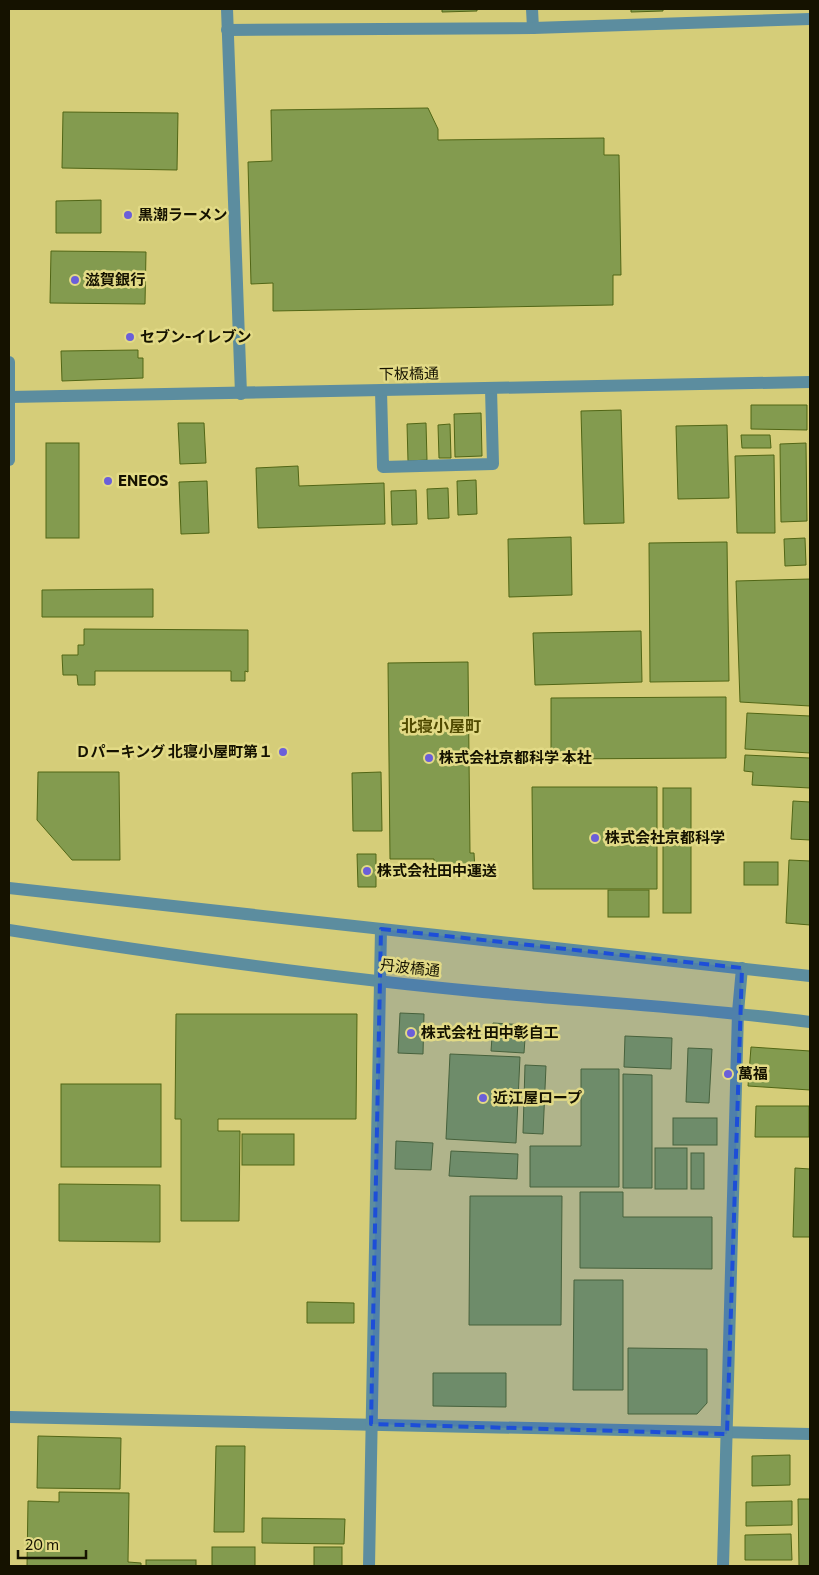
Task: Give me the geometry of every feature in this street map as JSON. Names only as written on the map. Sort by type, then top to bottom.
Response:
[{"type":"street","points":[[227,9],[240,394]]},
{"type":"street","points":[[532,9],[533,28]]},
{"type":"street","points":[[227,30],[533,28],[810,19]]},
{"type":"street","points":[[9,362],[9,460]]},
{"type":"street","name":"下板橋通","points":[[9,397],[810,382]]},
{"type":"street","points":[[381,391],[383,467],[493,464],[491,389]]},
{"type":"street","points":[[9,888],[810,976]]},
{"type":"street","points":[[369,1566],[378,981],[381,929]]},
{"type":"street","name":"丹波橋通","points":[[9,930],[251,967],[483,992],[738,1012],[810,1022]]},
{"type":"street","points":[[723,1566],[738,1012],[742,968]]},
{"type":"street","points":[[9,1417],[372,1424],[727,1434],[810,1434]]},
{"type":"highlighted area","points":[[381,929],[742,968],[727,1434],[371,1424]]},
{"type":"building","points":[[442,9],[477,9],[477,11],[442,12]]},
{"type":"building","points":[[631,9],[663,9],[663,11],[631,12]]},
{"type":"building","points":[[428,108],[438,129],[438,140],[604,138],[604,155],[619,155],[621,275],[613,275],[613,305],[273,311],[273,283],[251,284],[248,162],[272,161],[271,110]]},
{"type":"building","points":[[63,112],[178,113],[177,170],[62,168]]},
{"type":"building","points":[[101,200],[101,233],[56,233],[56,201]]},
{"type":"building","points":[[51,251],[146,252],[145,304],[50,303]]},
{"type":"building","points":[[138,350],[138,358],[143,358],[143,378],[62,381],[61,351]]},
{"type":"building","points":[[751,405],[807,405],[807,430],[751,429]]},
{"type":"building","points":[[621,410],[624,523],[584,524],[581,411]]},
{"type":"building","points":[[481,413],[482,456],[455,457],[454,414]]},
{"type":"building","points":[[178,423],[204,423],[206,463],[180,464]]},
{"type":"building","points":[[426,423],[427,460],[408,461],[407,424]]},
{"type":"building","points":[[450,424],[451,458],[439,458],[438,425]]},
{"type":"building","points":[[727,425],[729,498],[678,499],[676,426]]},
{"type":"building","points":[[741,435],[770,435],[771,448],[742,448]]},
{"type":"building","points":[[46,443],[79,443],[79,538],[46,538]]},
{"type":"building","points":[[806,443],[807,521],[781,522],[780,444]]},
{"type":"building","points":[[774,455],[775,533],[737,533],[735,456]]},
{"type":"building","points":[[298,466],[299,486],[384,483],[385,524],[258,528],[256,468]]},
{"type":"building","points":[[476,480],[477,514],[458,515],[457,481]]},
{"type":"building","points":[[207,481],[209,533],[181,534],[179,482]]},
{"type":"building","points":[[448,488],[449,518],[428,519],[427,489]]},
{"type":"building","points":[[416,490],[417,524],[392,525],[391,491]]},
{"type":"building","points":[[571,537],[572,595],[509,597],[508,539]]},
{"type":"building","points":[[805,538],[806,565],[785,566],[784,539]]},
{"type":"building","points":[[727,542],[729,681],[650,682],[649,543]]},
{"type":"building","points":[[810,579],[810,706],[740,702],[736,581]]},
{"type":"building","points":[[153,589],[153,617],[42,617],[42,590]]},
{"type":"building","points":[[84,629],[248,630],[248,672],[245,671],[245,681],[231,681],[231,671],[95,671],[95,685],[78,685],[77,675],[63,675],[62,655],[78,655],[78,645],[84,645]]},
{"type":"building","points":[[641,631],[642,682],[535,685],[533,633]]},
{"type":"building","name":"株式会社京都科学 本社","points":[[468,662],[470,853],[474,853],[475,871],[434,871],[434,859],[390,859],[388,663]]},
{"type":"building","points":[[726,697],[726,758],[551,759],[551,698]]},
{"type":"building","points":[[747,713],[810,716],[810,753],[745,749]]},
{"type":"building","points":[[745,755],[810,758],[810,788],[752,785],[753,772],[744,771]]},
{"type":"building","points":[[38,772],[119,772],[120,860],[72,860],[37,820]]},
{"type":"building","points":[[381,772],[382,831],[353,831],[352,773]]},
{"type":"building","name":"株式会社京都科学","points":[[532,787],[657,787],[657,889],[533,889]]},
{"type":"building","points":[[663,788],[691,788],[691,913],[663,913]]},
{"type":"building","points":[[793,801],[810,802],[810,840],[791,839]]},
{"type":"building","name":"株式会社田中運送","points":[[357,854],[376,854],[376,887],[358,887]]},
{"type":"building","points":[[789,860],[810,861],[810,925],[786,923]]},
{"type":"building","points":[[744,862],[778,862],[778,885],[744,885]]},
{"type":"building","points":[[608,890],[649,890],[649,917],[608,917]]},
{"type":"building","name":"株式会社 田中彰自工","points":[[400,1013],[424,1014],[423,1054],[398,1053]]},
{"type":"building","points":[[176,1014],[357,1014],[356,1119],[218,1119],[218,1131],[240,1131],[239,1221],[181,1221],[181,1119],[175,1119]]},
{"type":"building","points":[[493,1023],[526,1025],[524,1053],[491,1051]]},
{"type":"building","points":[[625,1036],[672,1038],[671,1069],[624,1067]]},
{"type":"building","points":[[751,1047],[810,1051],[810,1090],[748,1086]]},
{"type":"building","points":[[688,1048],[712,1049],[709,1103],[686,1102]]},
{"type":"building","name":"近江屋ロープ","points":[[450,1054],[520,1057],[516,1143],[446,1139]]},
{"type":"building","points":[[525,1065],[546,1066],[543,1134],[523,1133]]},
{"type":"building","points":[[581,1069],[619,1069],[619,1187],[530,1187],[530,1146],[581,1146]]},
{"type":"building","points":[[623,1074],[652,1075],[652,1188],[623,1188]]},
{"type":"building","points":[[61,1084],[161,1084],[161,1167],[61,1167]]},
{"type":"building","points":[[756,1106],[809,1106],[809,1137],[755,1137]]},
{"type":"building","points":[[673,1118],[717,1118],[717,1145],[673,1145]]},
{"type":"building","points":[[242,1134],[294,1134],[294,1165],[242,1165]]},
{"type":"building","points":[[396,1141],[433,1143],[431,1170],[395,1169]]},
{"type":"building","points":[[655,1148],[687,1148],[687,1189],[655,1189]]},
{"type":"building","points":[[451,1151],[518,1154],[517,1179],[449,1176]]},
{"type":"building","points":[[691,1153],[704,1153],[704,1189],[691,1189]]},
{"type":"building","points":[[795,1168],[810,1169],[810,1237],[793,1237]]},
{"type":"building","points":[[59,1184],[160,1185],[160,1242],[59,1241]]},
{"type":"building","points":[[580,1192],[623,1192],[623,1217],[712,1217],[712,1269],[580,1268]]},
{"type":"building","points":[[470,1196],[562,1196],[561,1325],[469,1325]]},
{"type":"building","points":[[574,1280],[623,1280],[623,1390],[573,1390]]},
{"type":"building","points":[[307,1302],[354,1303],[354,1323],[307,1323]]},
{"type":"building","points":[[628,1348],[707,1349],[707,1403],[697,1414],[628,1414]]},
{"type":"building","points":[[433,1373],[506,1373],[506,1407],[433,1406]]},
{"type":"building","points":[[38,1436],[121,1438],[120,1489],[37,1488]]},
{"type":"building","points":[[216,1446],[245,1446],[244,1532],[214,1532]]},
{"type":"building","points":[[790,1455],[790,1485],[752,1486],[752,1456]]},
{"type":"building","points":[[59,1492],[129,1493],[128,1562],[141,1563],[141,1566],[27,1566],[28,1501],[59,1502]]},
{"type":"building","points":[[798,1499],[810,1499],[810,1566],[799,1566]]},
{"type":"building","points":[[792,1501],[792,1525],[746,1526],[746,1502]]},
{"type":"building","points":[[262,1518],[345,1519],[344,1544],[262,1543]]},
{"type":"building","points":[[791,1534],[792,1560],[745,1560],[745,1535]]},
{"type":"building","points":[[212,1547],[255,1547],[255,1566],[212,1566]]},
{"type":"building","points":[[314,1547],[342,1547],[342,1566],[314,1566]]},
{"type":"building","points":[[146,1560],[196,1560],[196,1566],[146,1566]]},
{"type":"place","name":"黒潮ラーメン","points":[[128,215]]},
{"type":"place","name":"滋賀銀行","points":[[75,280]]},
{"type":"place","name":"セブン-イレブン","points":[[130,337]]},
{"type":"place","name":"ENEOS","points":[[108,481]]},
{"type":"place","name":"Ｄパーキング 北寝小屋町第１","points":[[283,752]]},
{"type":"place","name":"株式会社京都科学 本社","points":[[429,758]]},
{"type":"place","name":"株式会社京都科学","points":[[595,838]]},
{"type":"place","name":"株式会社田中運送","points":[[367,871]]},
{"type":"place","name":"株式会社 田中彰自工","points":[[411,1033]]},
{"type":"place","name":"萬福","points":[[728,1074]]},
{"type":"place","name":"近江屋ロープ","points":[[483,1098]]},
{"type":"district","name":"北寝小屋町","points":[[441,726]]}]
